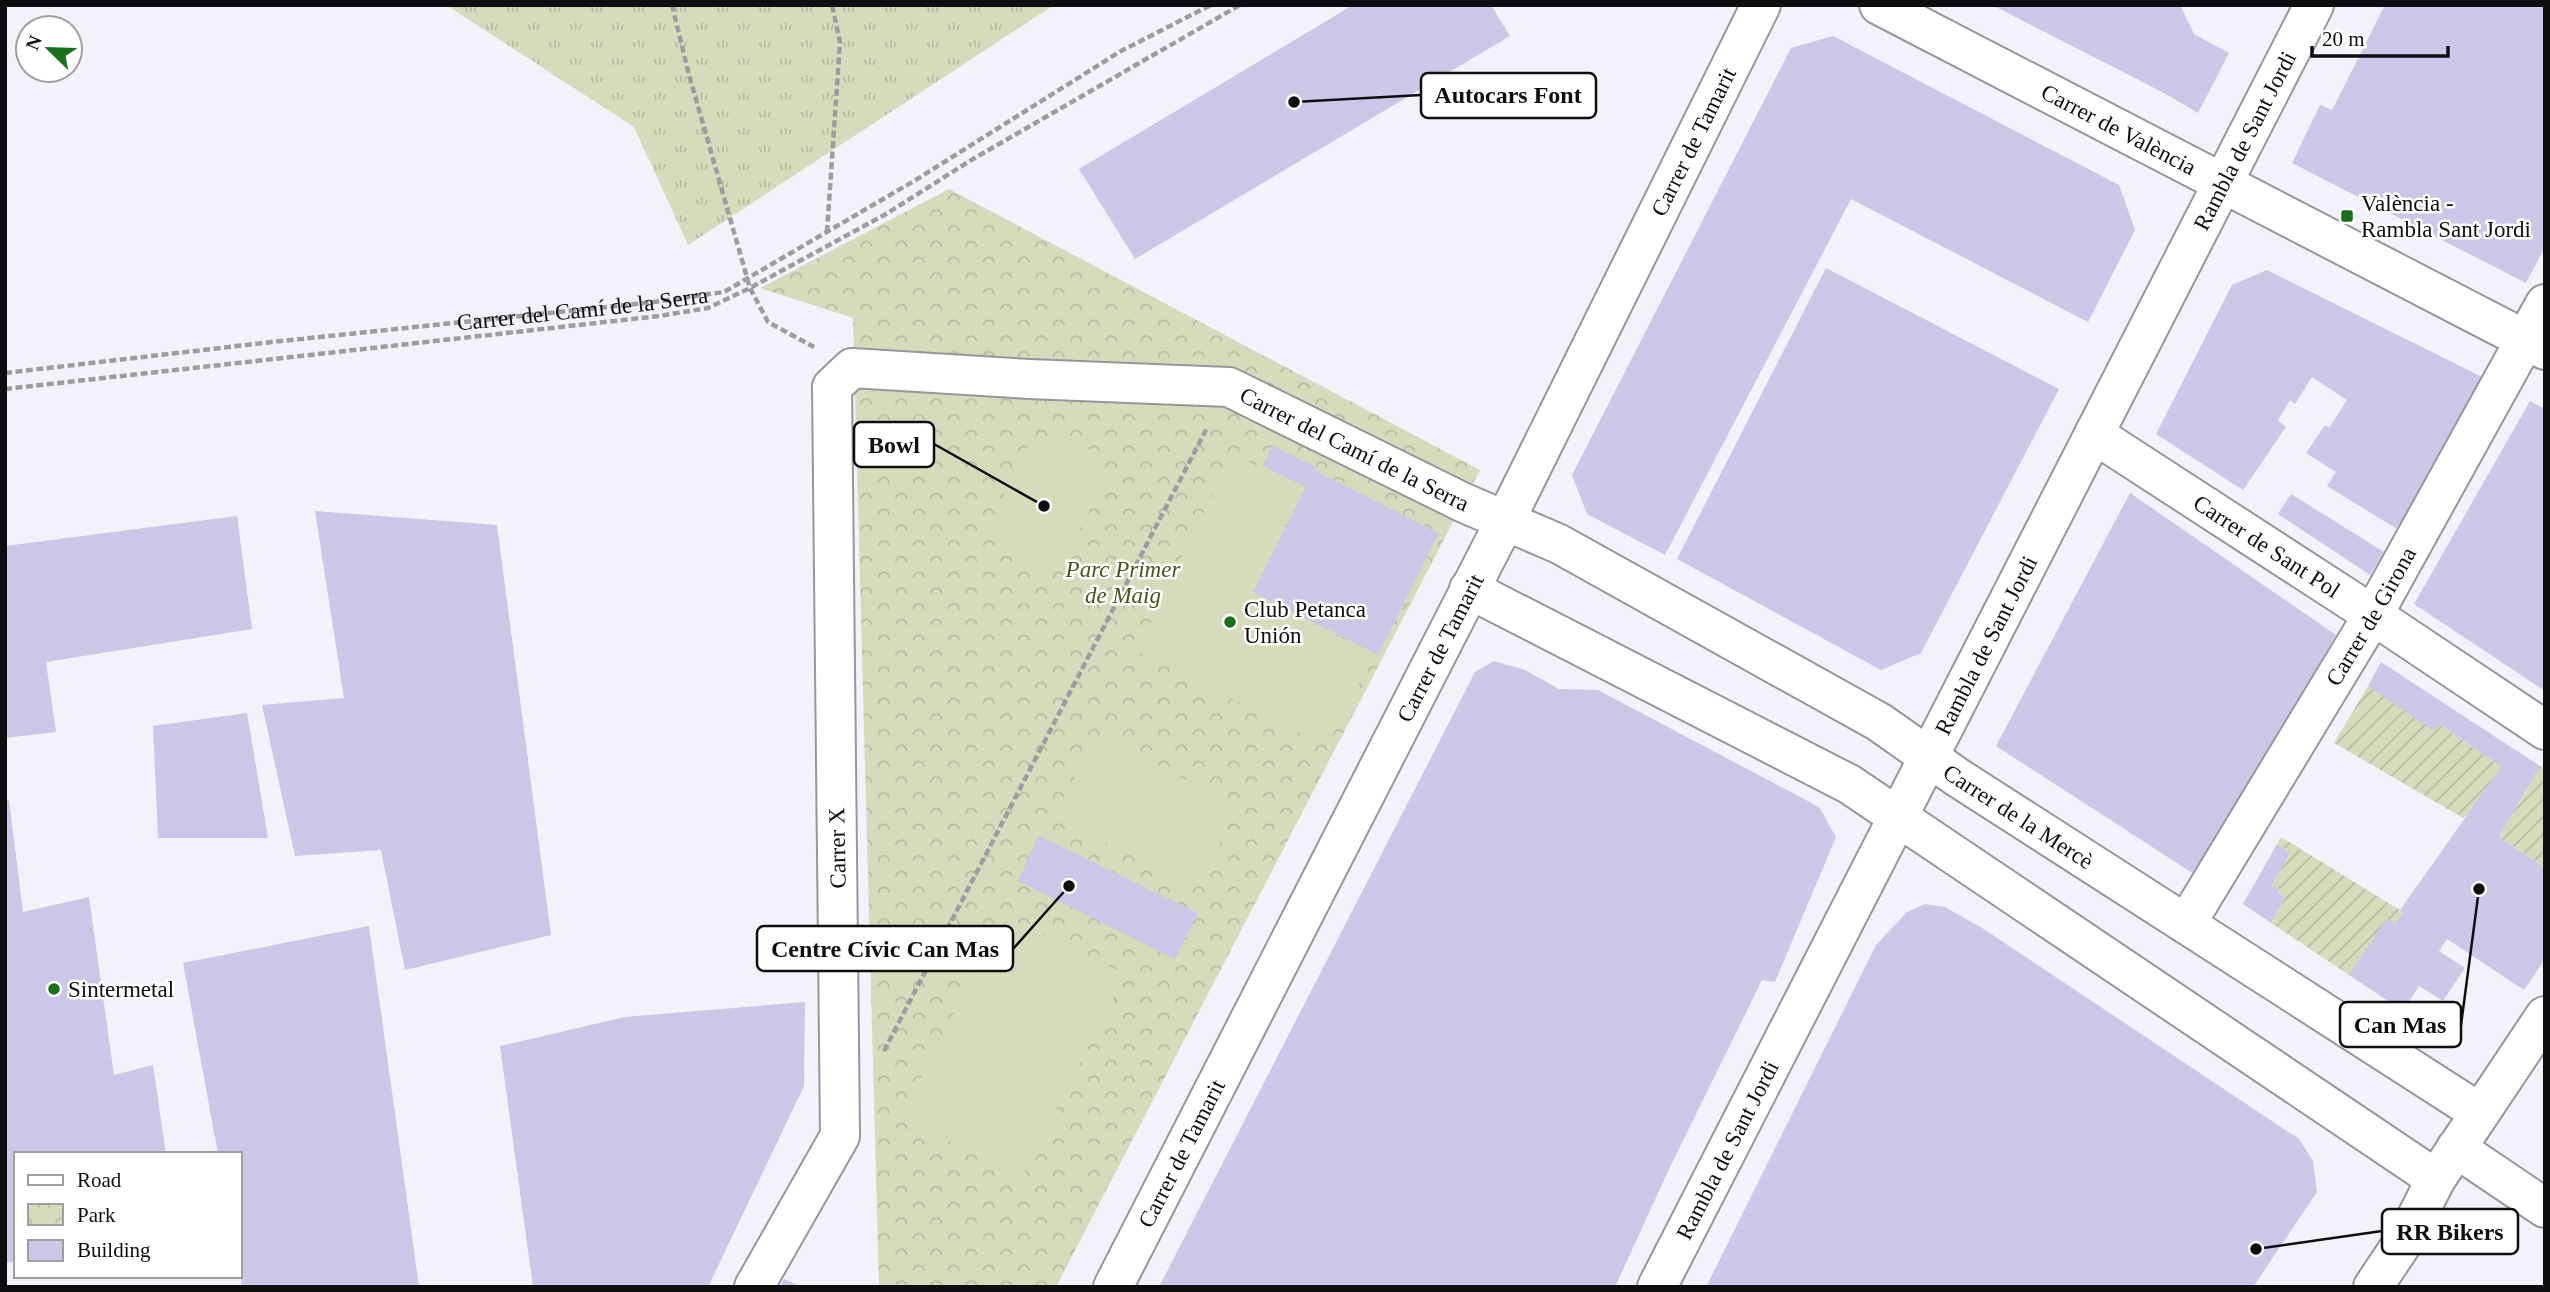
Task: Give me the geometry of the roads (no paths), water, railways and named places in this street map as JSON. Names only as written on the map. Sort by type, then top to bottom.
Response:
[{"type":"street","name":"Carrer de Tamarit","points":[[1113,1287],[1505,521],[1761,5]]},
{"type":"street","name":"Carrer de València","points":[[1878,5],[2535,345]]},
{"type":"street","name":"Rambla de Sant Jordi","points":[[1657,1287],[2314,5]]},
{"type":"street","name":"Carrer de Girona","points":[[2186,924],[2535,345],[2545,304]]},
{"type":"street","name":"Carrer del Camí de la Serra","points":[[842,377],[1030,379],[1229,387],[1505,521]]},
{"type":"street","name":"Carrer X","points":[[754,1287],[840,1136],[842,377]]},
{"type":"street","name":"Carrer de Sant Pol","points":[[2094,434],[2545,730]]},
{"type":"street","name":"Carrer de la Mercè","points":[[1505,521],[1559,544],[1879,722],[1928,758],[2480,1113]]},
{"type":"street","points":[[1469,589],[1849,783],[1898,817],[2446,1163],[2545,1208]]},
{"type":"street","points":[[2373,1287],[2407,1236],[2446,1163],[2545,1016]]},
{"type":"street","points":[[2347,1287],[2388,1225],[2446,1163]]},
{"type":"place","name":"Autocars Font","points":[[1294,102]]},
{"type":"place","name":"València - Rambla Sant Jordi","points":[[2347,216]]},
{"type":"place","name":"Bowl","points":[[1044,506]]},
{"type":"place","name":"Club Petanca Unión","points":[[1230,622]]},
{"type":"place","name":"Centre Cívic Can Mas","points":[[1069,886]]},
{"type":"place","name":"Can Mas","points":[[2479,889]]},
{"type":"place","name":"Sintermetal","points":[[54,989]]},
{"type":"place","name":"RR Bikers","points":[[2256,1249]]},
{"type":"park label","name":"Parc Primer de Maig","points":[[1123,582]]}]
